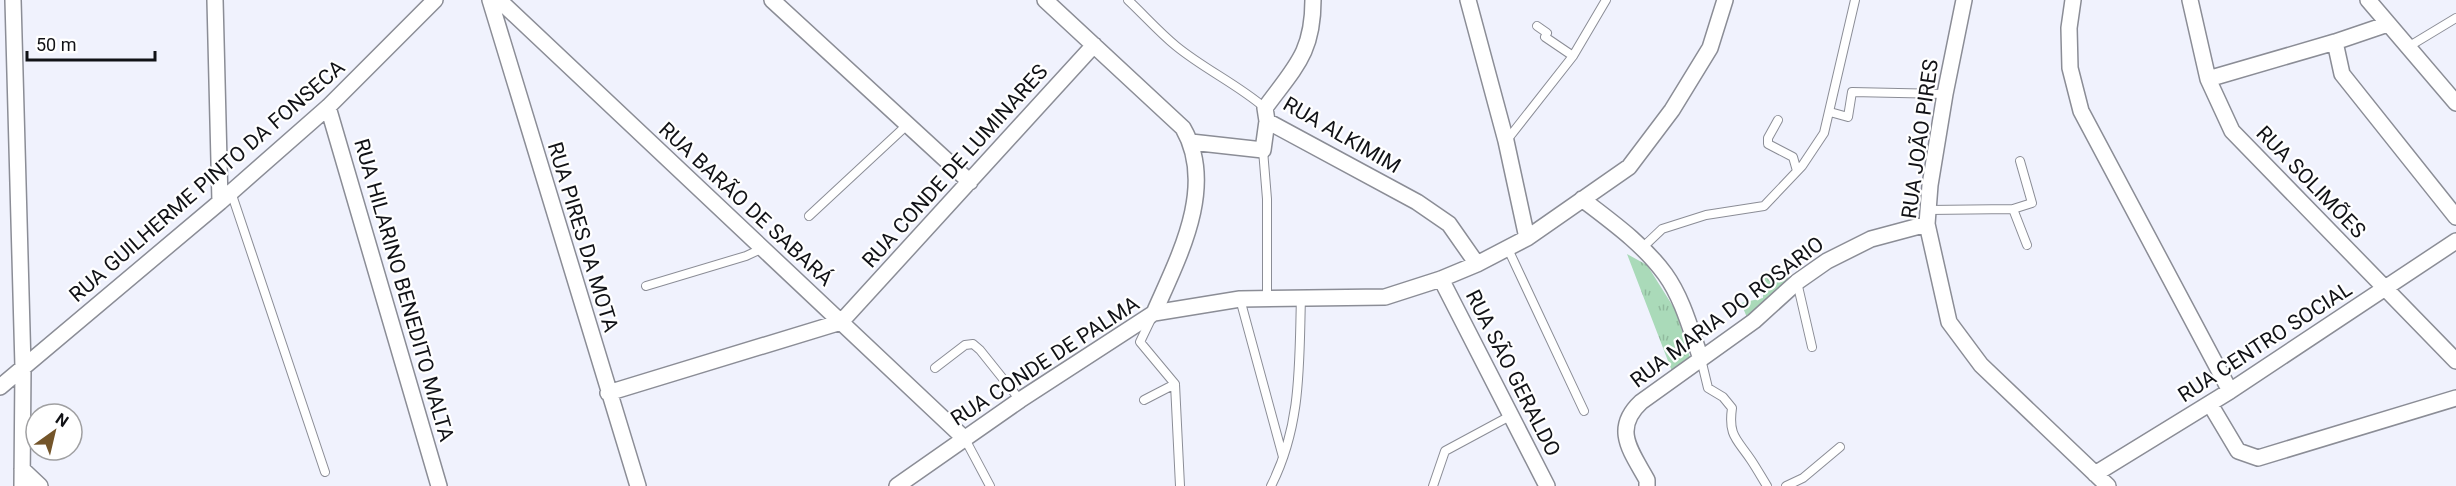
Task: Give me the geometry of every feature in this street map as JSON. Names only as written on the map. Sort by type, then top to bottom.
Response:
[{"type":"street","points":[[13,0],[23,367],[22,486]]},
{"type":"street","points":[[215,0],[225,197]]},
{"type":"street","name":"RUA GUILHERME PINTO DA FONSECA","points":[[0,387],[328,107],[435,0]]},
{"type":"street","name":"RUA PIRES DA MOTA","points":[[490,0],[638,486]]},
{"type":"street","name":"RUA BARÃO DE SABARÁ","points":[[499,0],[965,439]]},
{"type":"street","points":[[772,0],[970,183]]},
{"type":"street","points":[[1045,0],[1183,128],[1191,142],[1196,184],[1188,235],[1154,313]]},
{"type":"street","points":[[1191,142],[1263,150],[1266,114],[1305,54],[1313,23],[1313,0]]},
{"type":"street","points":[[1468,0],[1506,141],[1527,238]]},
{"type":"street","name":"RUA CONDE DE PALMA","points":[[901,485],[1020,400],[1154,313],[1240,299],[1385,297],[1441,279],[1477,264],[1527,238],[1629,167],[1672,110],[1710,48],[1725,0]]},
{"type":"street","name":"RUA JOÃO PIRES","points":[[1964,0],[1945,94],[1927,217],[1949,322],[1981,365],[2108,486]]},
{"type":"street","points":[[2073,0],[2069,28],[2070,68],[2080,111],[2230,391]]},
{"type":"street","name":"RUA SOLIMÕES","points":[[2190,0],[2208,78],[2232,131],[2456,361]]},
{"type":"street","points":[[2368,0],[2456,103]]},
{"type":"street","points":[[2208,78],[2335,42],[2388,24]]},
{"type":"street","points":[[2335,42],[2342,74],[2456,217]]},
{"type":"street","name":"RUA CONDE DE LUMINARES","points":[[841,322],[1094,45]]},
{"type":"street","name":"RUA HILARINO BENEDITO MALTA","points":[[328,107],[439,486]]},
{"type":"street","name":"RUA ALKIMIM","points":[[1266,114],[1417,202],[1449,224],[1477,264]]},
{"type":"street","points":[[1582,200],[1642,248],[1666,275],[1684,308],[1701,360]]},
{"type":"street","name":"RUA MARIA DO ROSARIO","points":[[1647,486],[1647,480],[1628,445],[1626,424],[1630,412],[1754,321],[1797,282],[1849,249],[1927,217]]},
{"type":"street","name":"RUA CENTRO SOCIAL","points":[[2095,474],[2210,404],[2456,241]]},
{"type":"street","name":"RUA SÃO GERALDO","points":[[1441,279],[1547,486]]},
{"type":"street","points":[[608,393],[841,322]]},
{"type":"street","points":[[2210,404],[2238,451],[2258,458],[2456,398]]},
{"type":"street","points":[[22,469],[40,486]]},
{"type":"lane","name":"RUA ALKIMIM","points":[[1128,0],[1174,45],[1212,73],[1245,91],[1266,114]]},
{"type":"lane","points":[[1506,141],[1573,56],[1606,0]]},
{"type":"lane","points":[[1642,248],[1662,229],[1706,214],[1764,206],[1797,171],[1824,133],[1855,0]]},
{"type":"lane","points":[[2408,47],[2456,18]]},
{"type":"lane","points":[[1537,26],[1546,33],[1545,37],[1573,56]]},
{"type":"lane","points":[[1830,112],[1848,117],[1852,92],[1945,94]]},
{"type":"lane","points":[[1778,120],[1768,138],[1768,144],[1793,157],[1797,171]]},
{"type":"lane","points":[[809,216],[907,125]]},
{"type":"lane","points":[[1263,150],[1267,199],[1267,299]]},
{"type":"lane","points":[[1927,217],[2013,209],[2032,203],[2020,160]]},
{"type":"lane","points":[[225,197],[326,472]]},
{"type":"lane","points":[[2013,209],[2027,244]]},
{"type":"lane","points":[[646,286],[746,256],[763,248]]},
{"type":"lane","points":[[1508,249],[1584,411]]},
{"type":"lane","points":[[1797,282],[1812,347]]},
{"type":"lane","points":[[1271,486],[1284,460],[1298,395],[1301,297]]},
{"type":"lane","points":[[1240,299],[1284,460]]},
{"type":"lane","points":[[1154,313],[1140,342],[1175,384],[1180,486]]},
{"type":"lane","points":[[935,368],[965,345],[973,344],[1020,400]]},
{"type":"lane","points":[[1701,360],[1707,388],[1723,397],[1732,408],[1730,423],[1736,442],[1750,458],[1767,486]]},
{"type":"lane","points":[[1144,400],[1175,384]]},
{"type":"lane","points":[[1433,486],[1445,451],[1510,416]]},
{"type":"lane","points":[[965,439],[990,486]]},
{"type":"lane","points":[[1786,486],[1803,478],[1840,447]]},
{"type":"green space","points":[[1627,254],[1647,265],[1676,311],[1692,364],[1673,374]]},
{"type":"green space","points":[[1764,274],[1790,278],[1748,320],[1741,303],[1763,298]]}]
